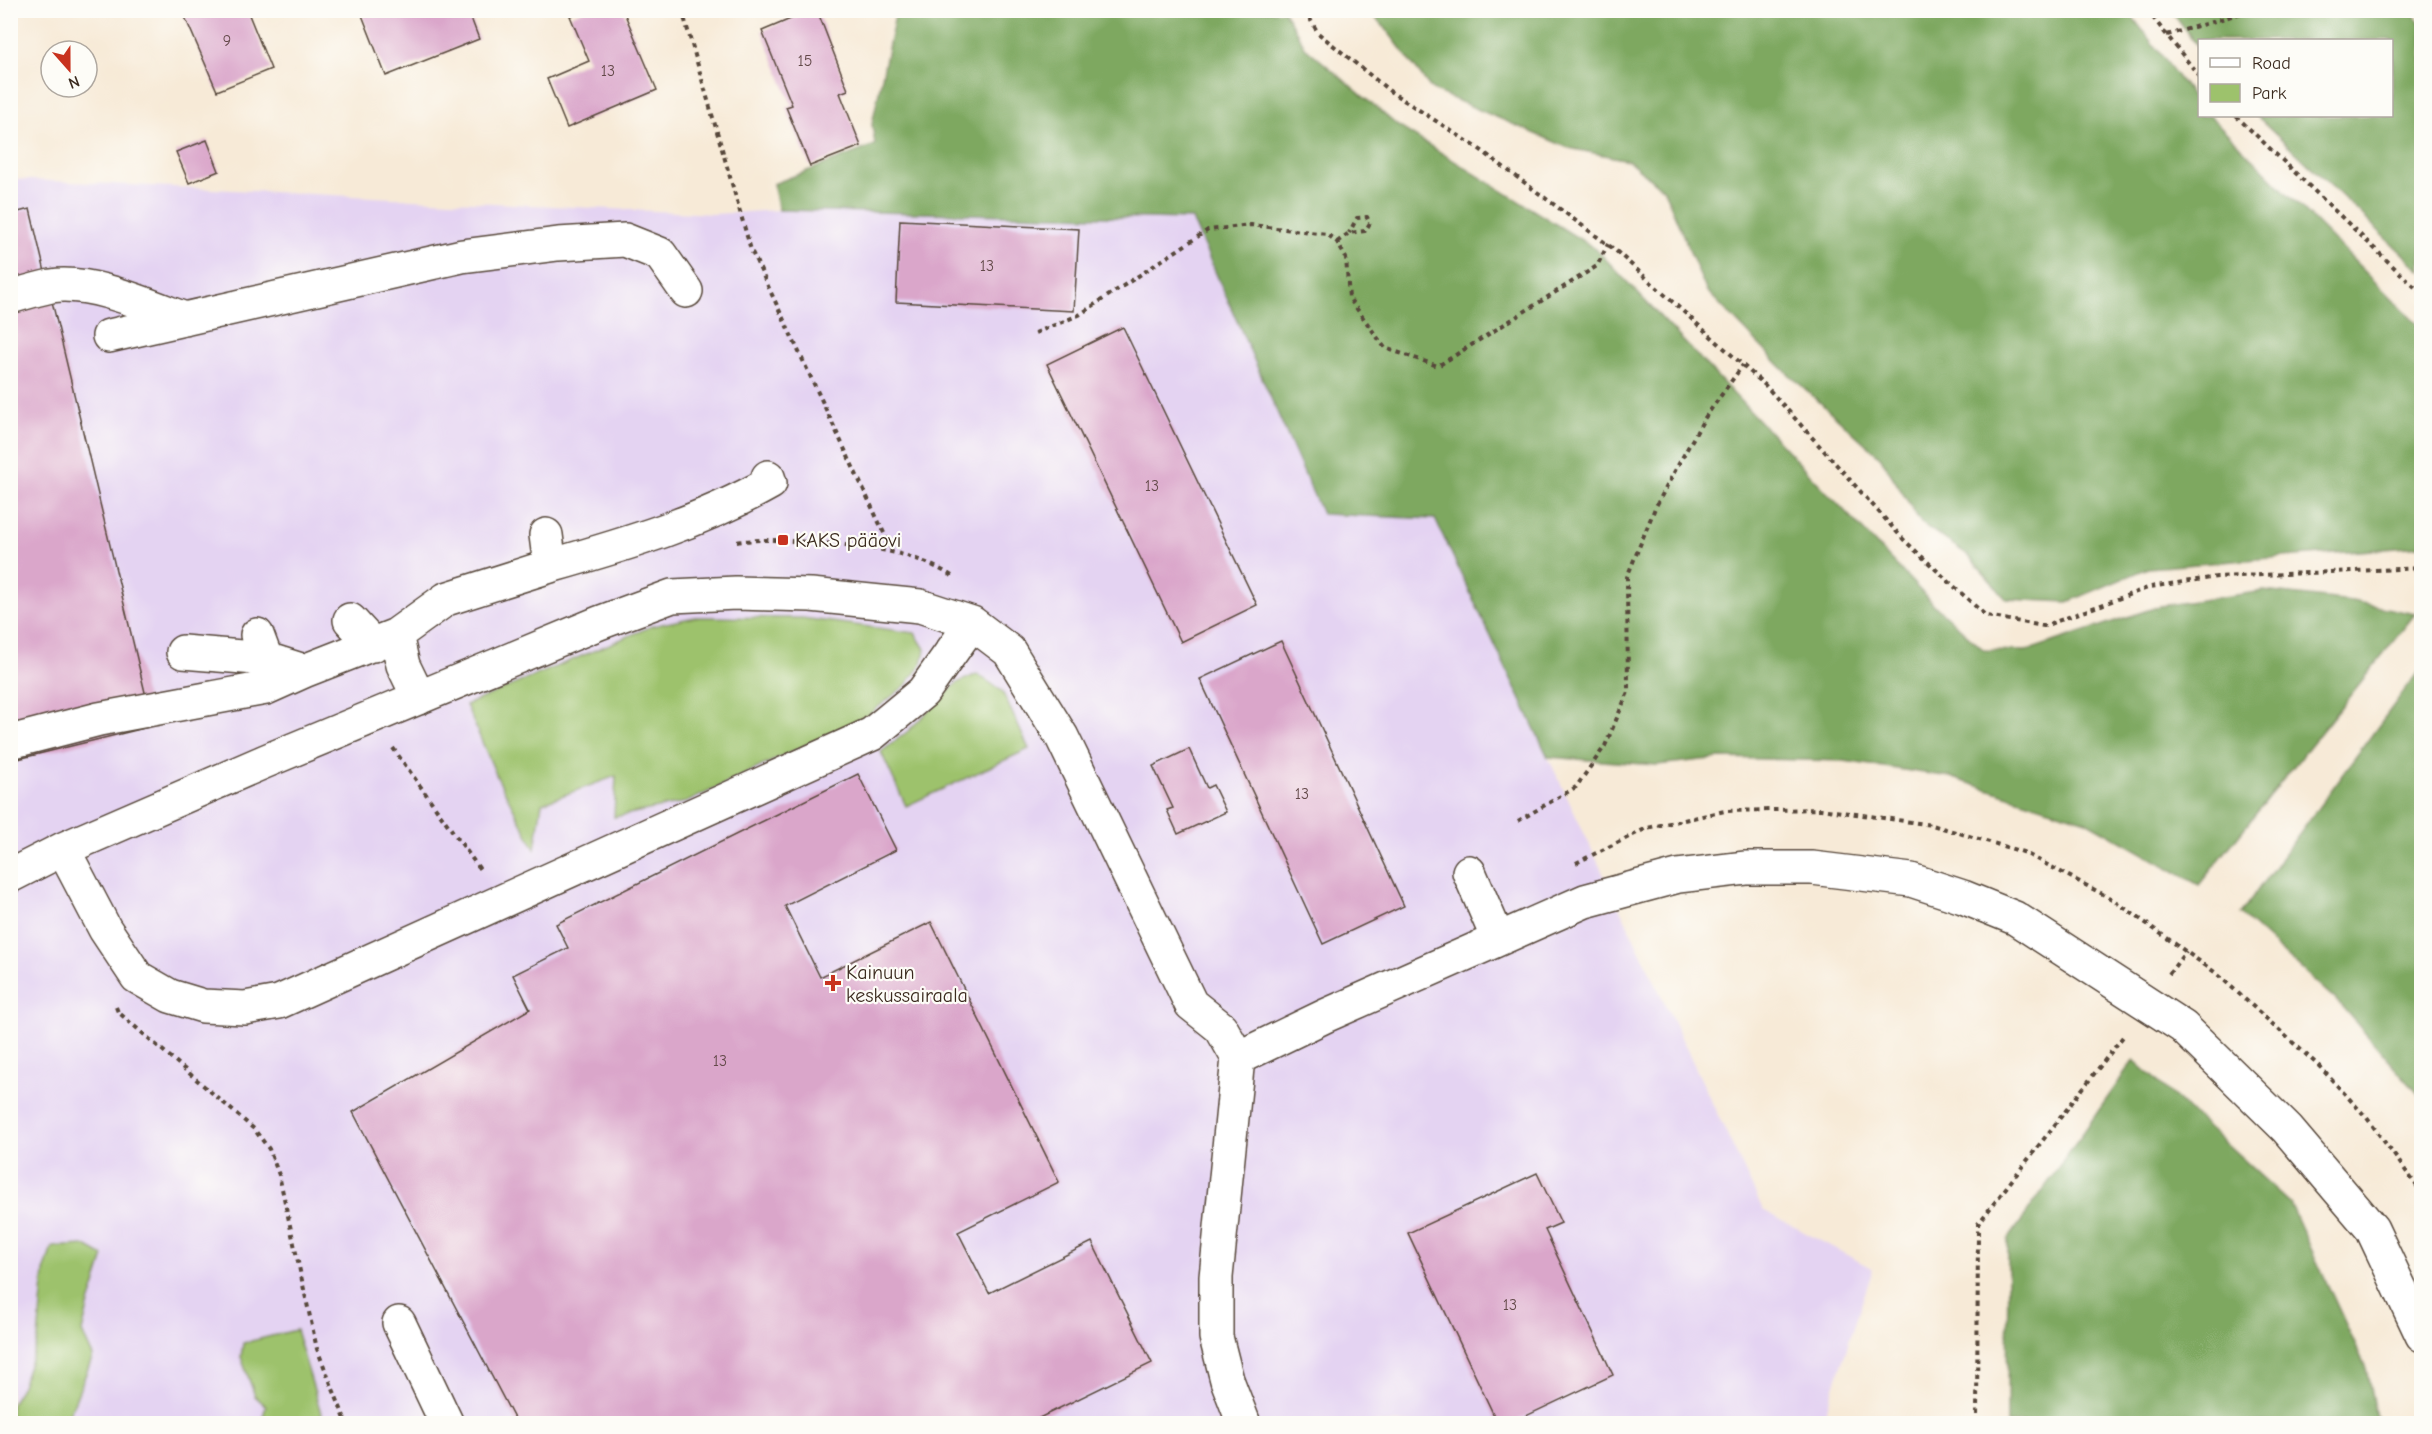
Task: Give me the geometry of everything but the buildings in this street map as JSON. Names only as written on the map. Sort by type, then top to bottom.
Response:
[{"type":"street","points":[[109,336],[185,319],[481,266],[558,243],[625,240],[660,254],[686,291]]},
{"type":"street","points":[[10,297],[52,286],[85,287],[138,301],[185,319]]},
{"type":"street","points":[[10,742],[99,719],[266,688],[385,640],[446,599],[548,551],[628,544],[732,505],[770,483],[768,477]]},
{"type":"street","points":[[10,876],[63,849],[419,698],[599,623],[672,596],[736,593],[811,595],[920,606],[972,622],[1009,651],[1062,736],[1191,1004],[1221,1028],[1238,1058],[1216,1276],[1216,1337],[1227,1380],[1244,1424]]},
{"type":"street","points":[[350,621],[385,640],[403,665],[419,698]]},
{"type":"street","points":[[63,849],[105,929],[137,977],[170,996],[203,1006],[245,1008],[279,1002],[872,734],[922,692],[972,622]]},
{"type":"street","points":[[183,652],[262,647],[304,671]]},
{"type":"street","points":[[1238,1058],[1585,901],[1678,876],[1746,868],[1812,868],[1911,880],[1963,897],[2015,918],[2184,1027],[2287,1129],[2372,1229],[2421,1335]]},
{"type":"street","points":[[1469,872],[1498,939]]},
{"type":"street","points":[[399,1323],[447,1424]]},
{"type":"path","points":[[682,10],[751,250],[892,551]]},
{"type":"path","points":[[1305,10],[1318,33],[1391,92],[1478,148],[1608,244],[1765,385],[1904,540],[1986,616],[2044,626],[2150,586],[2217,577],[2421,568]]},
{"type":"path","points":[[2147,10],[2198,77]]},
{"type":"path","points":[[2167,35],[2252,10]]},
{"type":"path","points":[[2236,117],[2421,294]]},
{"type":"path","points":[[1337,242],[1348,233],[1357,218],[1367,217],[1370,223],[1365,231],[1348,233]]},
{"type":"path","points":[[1035,333],[1079,315],[1208,230],[1251,225],[1327,234],[1337,242],[1346,258],[1349,298],[1384,348],[1438,366],[1597,266],[1608,244]]},
{"type":"path","points":[[1518,821],[1576,787],[1605,746],[1628,692],[1627,577],[1655,508],[1677,467],[1704,418],[1743,365]]},
{"type":"path","points":[[1566,868],[1647,828],[1725,811],[1821,809],[1932,825],[2023,852],[2112,899],[2216,974],[2320,1067],[2367,1118],[2421,1193]]},
{"type":"path","points":[[1977,1424],[1978,1224],[2148,1005],[2186,951]]},
{"type":"path","points":[[114,1002],[118,1012],[254,1129],[269,1149],[279,1175],[317,1348],[347,1424]]},
{"type":"shaded area","name":"Kainuun keskussairaala","points":[[10,179],[714,214],[779,210],[1192,219],[1322,514],[1435,519],[1763,1210],[1873,1269],[1822,1423],[11,1423]]},
{"type":"green space","points":[[896,11],[1284,11],[1305,47],[1398,126],[1596,249],[1934,605],[1984,650],[2026,651],[2160,606],[2264,591],[2352,601],[2415,614],[2199,885],[2086,821],[1950,777],[1844,761],[1720,758],[1657,765],[1548,757],[1435,519],[1322,514],[1192,219],[779,210],[773,184],[875,145],[872,124]]},
{"type":"green space","points":[[1369,11],[2128,11],[2198,104],[2198,117],[2211,117],[2421,328],[2421,546],[2148,568],[2068,602],[2006,599],[1968,555],[1921,523],[1881,458],[1780,366],[1706,290],[1664,190],[1628,160],[1569,148],[1432,90],[1386,29]]},
{"type":"green space","points":[[2171,11],[2411,11],[2422,25],[2421,271],[2258,117],[2393,117],[2393,39],[2198,39],[2198,47]]},
{"type":"green space","points":[[695,617],[802,618],[915,633],[925,649],[922,664],[905,686],[868,715],[687,802],[614,817],[616,776],[542,803],[535,849],[498,779],[466,705],[652,626]]},
{"type":"green space","points":[[2421,668],[2421,1097],[2336,1000],[2240,914]]},
{"type":"green space","points":[[977,674],[1002,691],[1029,749],[906,806],[881,752],[908,731],[957,683]]},
{"type":"green space","points":[[2134,1060],[2290,1203],[2366,1368],[2377,1423],[2007,1423],[2008,1240]]},
{"type":"green space","points":[[84,1245],[104,1256],[82,1332],[93,1356],[66,1423],[11,1423],[11,1404],[22,1386],[38,1339],[44,1272],[52,1247]]},
{"type":"green space","points":[[296,1330],[324,1423],[261,1423],[266,1406],[255,1396],[241,1357],[243,1343]]},
{"type":"place","name":"KAKS pääovi","points":[[783,540]]},
{"type":"place","name":"Kainuun keskussairaala","points":[[833,983]]}]
